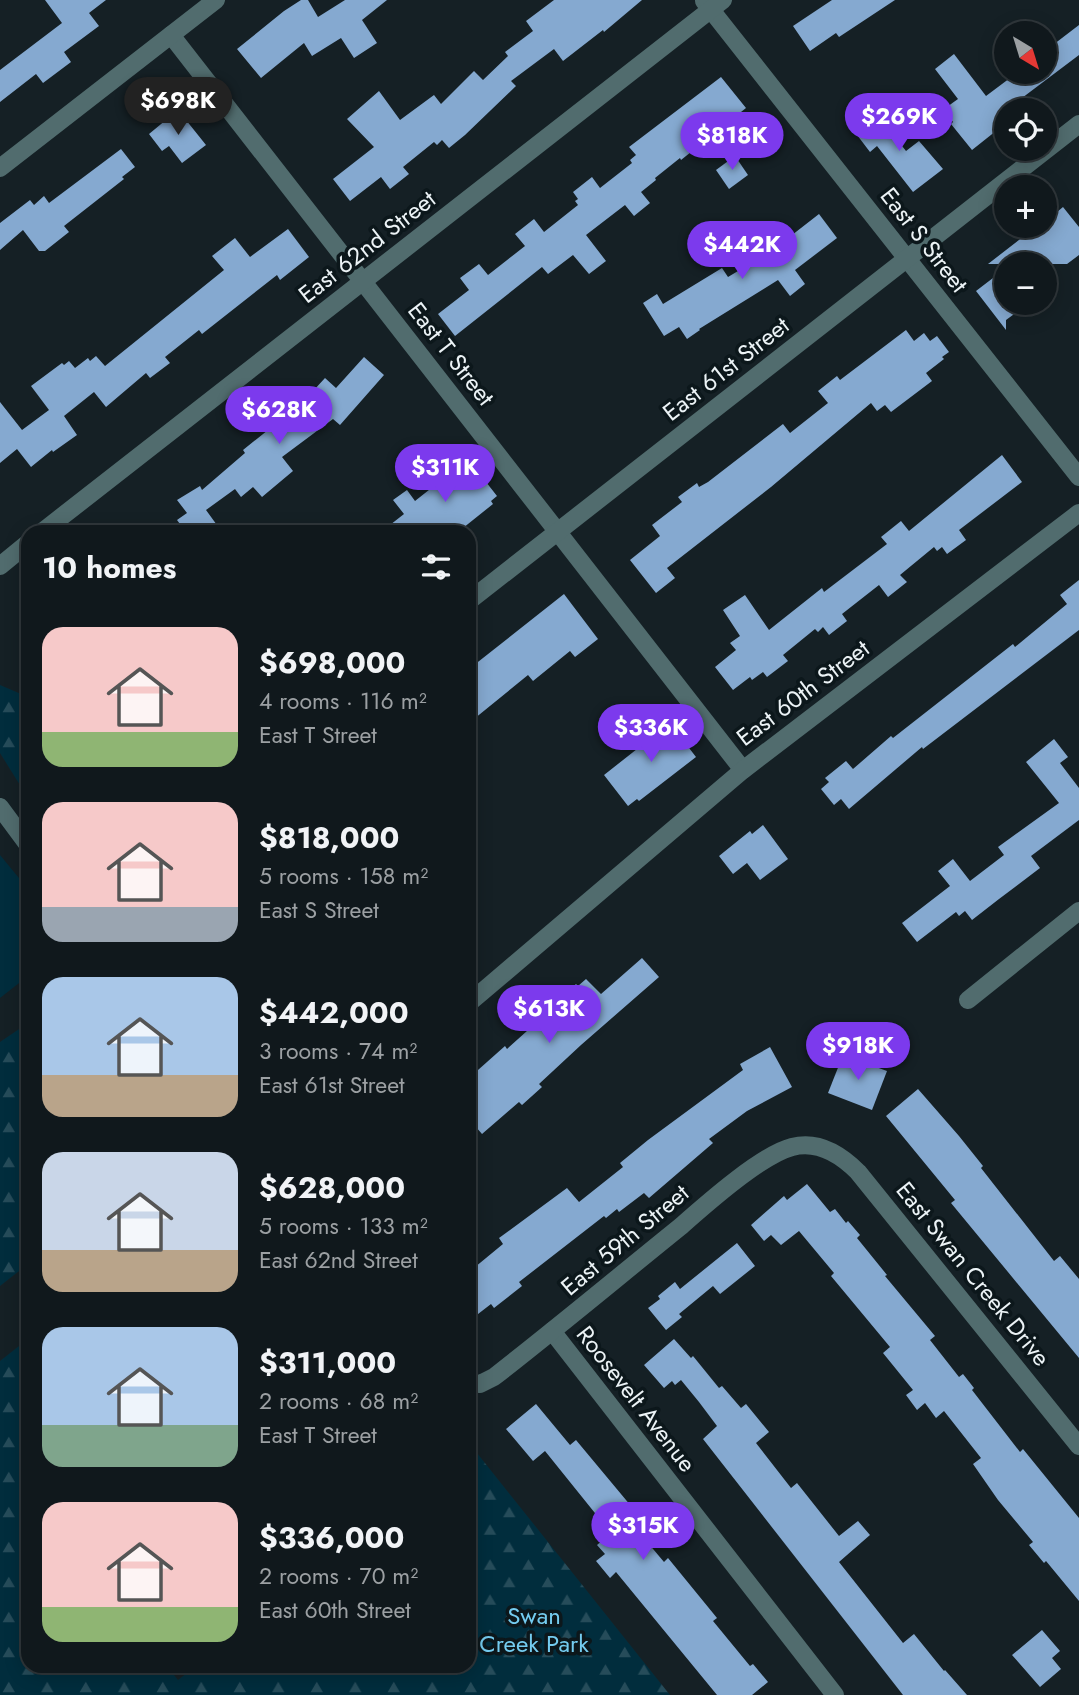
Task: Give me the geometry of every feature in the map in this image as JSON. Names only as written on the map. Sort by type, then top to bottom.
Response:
[{"type":"street","points":[[0,168],[216,0]]},
{"type":"street","name":"East S Street","points":[[712,3],[1079,477]]},
{"type":"street","name":"East 62nd Street","points":[[51,525],[712,3]]},
{"type":"street","name":"East T Street","points":[[172,35],[743,770]]},
{"type":"street","name":"East 61st Street","points":[[476,595],[1079,124]]},
{"type":"street","name":"East 60th Street","points":[[476,997],[743,770],[1079,513]]},
{"type":"street","points":[[0,566],[21,549]]},
{"type":"street","points":[[0,807],[21,836]]},
{"type":"street","points":[[968,1000],[1079,911]]},
{"type":"street","name":"East 59th Street","points":[[476,1384],[494,1377],[716,1197],[766,1160],[794,1146],[817,1147]]},
{"type":"street","name":"East Swan Creek Drive","points":[[817,1147],[837,1155],[858,1172],[1079,1446]]},
{"type":"street","name":"Roosevelt Avenue","points":[[552,1331],[835,1695]]},
{"type":"green space","points":[[0,685],[21,694],[21,787],[0,753]]},
{"type":"green space","points":[[0,855],[21,880],[21,982],[0,998]]},
{"type":"green space","points":[[21,1028],[21,1270],[0,1286],[0,1042]]},
{"type":"green space","name":"Swan Creek Park","points":[[21,1344],[21,1673],[172,1673],[178,1680],[187,1673],[476,1673],[476,1452],[670,1695],[0,1695],[0,1361]]},
{"type":"building","points":[[45,0],[106,0],[89,13],[99,26],[64,52],[71,62],[43,83],[36,74],[0,102],[0,70],[62,23]]},
{"type":"building","points":[[301,0],[308,0],[318,17],[345,0],[387,0],[362,20],[377,43],[354,58],[341,38],[312,56],[304,43],[261,78],[237,49]]},
{"type":"building","points":[[554,0],[642,0],[604,32],[603,30],[563,61],[554,49],[511,81],[516,86],[465,135],[449,148],[442,140],[437,145],[434,142],[403,167],[409,174],[390,189],[381,177],[350,201],[333,179],[374,147],[347,119],[379,91],[400,120],[434,95],[441,104],[474,71],[483,80],[508,56],[505,52],[533,31],[526,21]]},
{"type":"building","points":[[832,0],[895,0],[839,37],[836,33],[810,51],[793,26]]},
{"type":"building","points":[[1079,25],[1079,55],[1057,72],[1057,42]]},
{"type":"building","points":[[954,54],[986,96],[1002,84],[1041,84],[1022,98],[994,98],[994,133],[972,150],[951,124],[953,122],[944,109],[958,99],[935,69]]},
{"type":"building","points":[[721,77],[746,108],[655,178],[656,180],[641,192],[650,203],[634,216],[625,205],[586,235],[606,261],[589,274],[573,255],[548,274],[542,267],[455,336],[438,314],[469,290],[460,278],[479,264],[488,275],[525,246],[515,234],[534,219],[544,232],[578,205],[575,201],[578,199],[573,192],[592,177],[600,188],[632,163],[630,160],[636,155],[629,147]]},
{"type":"building","points":[[178,110],[206,145],[182,163],[169,146],[162,151],[149,134]]},
{"type":"building","points":[[876,113],[906,151],[919,141],[943,169],[913,192],[877,146],[870,152],[854,131]]},
{"type":"building","points":[[121,149],[135,167],[122,177],[124,179],[64,226],[69,232],[45,251],[39,251],[23,230],[0,250],[0,223],[30,200],[34,205],[44,196],[49,203]]},
{"type":"building","points":[[735,156],[748,175],[729,189],[716,170]]},
{"type":"building","points":[[1063,207],[1079,227],[1079,255],[1067,264],[1057,264],[1057,252],[1003,252],[1022,238],[1057,238],[1057,212]]},
{"type":"building","points":[[819,214],[837,238],[795,270],[805,284],[790,296],[778,280],[687,339],[679,327],[664,336],[643,303],[657,294],[663,304],[722,268],[728,277],[743,268],[744,271],[777,246],[769,236],[785,225],[792,235]]},
{"type":"building","points":[[288,229],[309,257],[280,280],[277,275],[202,334],[199,330],[165,357],[170,363],[150,378],[146,373],[106,407],[94,392],[64,416],[77,435],[31,467],[17,449],[0,463],[0,402],[22,430],[49,410],[31,386],[62,363],[64,365],[69,361],[75,368],[88,358],[90,361],[96,356],[105,366],[224,270],[212,256],[235,238],[250,257]]},
{"type":"building","points":[[994,277],[994,314],[976,291]]},
{"type":"building","points":[[994,315],[1013,315],[1006,320],[1006,330]]},
{"type":"building","points":[[906,330],[914,341],[924,333],[930,341],[937,336],[949,352],[926,373],[932,381],[891,412],[885,405],[877,411],[871,403],[771,487],[667,568],[675,578],[656,593],[630,560],[660,536],[652,525],[682,502],[678,497],[697,483],[699,487],[708,482],[783,424],[790,433],[828,403],[818,391],[837,376],[840,380]]},
{"type":"building","points":[[364,357],[384,375],[340,425],[333,419],[282,457],[293,471],[262,497],[253,487],[241,497],[235,489],[206,510],[217,525],[181,525],[177,520],[187,513],[177,500],[200,486],[202,490],[245,453],[243,450],[288,414],[285,410],[299,399],[302,403],[325,378],[336,388]]},
{"type":"building","points":[[1002,455],[1022,482],[959,530],[966,540],[947,554],[942,547],[937,551],[934,547],[900,575],[907,582],[888,597],[879,585],[842,614],[847,621],[829,635],[823,627],[818,632],[815,629],[783,655],[788,661],[767,677],[763,672],[752,680],[750,677],[733,690],[715,667],[736,650],[730,643],[740,636],[723,610],[745,595],[769,630],[822,588],[824,592],[887,544],[881,537],[901,521],[909,531]]},
{"type":"building","points":[[468,459],[497,496],[491,501],[493,504],[467,525],[390,525],[404,514],[393,500],[407,490],[415,501]]},
{"type":"building","points":[[1079,580],[1079,630],[923,749],[922,747],[849,809],[841,799],[834,805],[821,789],[829,782],[825,778],[846,761],[853,769],[891,736],[893,738],[1013,644],[1015,647],[1067,604],[1060,595]]},
{"type":"building","points":[[564,594],[598,639],[575,657],[570,651],[533,681],[528,675],[476,717],[476,663]]},
{"type":"building","points":[[670,723],[673,727],[677,724],[690,740],[686,744],[696,757],[639,801],[637,799],[628,806],[604,775]]},
{"type":"building","points":[[1054,739],[1068,757],[1060,763],[1079,788],[1079,820],[1031,856],[1040,868],[972,920],[965,911],[959,916],[956,912],[917,942],[902,923],[950,886],[938,871],[953,859],[970,881],[1004,855],[998,847],[1059,803],[1026,762]]},
{"type":"building","points":[[763,825],[788,859],[760,880],[747,863],[733,874],[719,856],[750,831],[752,834]]},
{"type":"building","points":[[642,958],[659,977],[539,1084],[542,1087],[522,1105],[519,1102],[482,1134],[476,1127],[476,1072],[505,1046],[507,1049],[576,984],[578,986],[586,979],[601,994]]},
{"type":"building","points":[[770,1047],[792,1087],[747,1111],[709,1139],[713,1143],[649,1198],[644,1193],[619,1212],[617,1209],[606,1218],[604,1216],[519,1282],[522,1286],[494,1308],[491,1304],[476,1316],[476,1266],[503,1244],[499,1238],[567,1188],[579,1202],[623,1167],[620,1163],[648,1140],[743,1070],[740,1064]]},
{"type":"building","points":[[843,1055],[887,1071],[872,1110],[828,1093]]},
{"type":"building","points":[[918,1089],[983,1166],[981,1168],[1054,1261],[1060,1256],[1079,1279],[1079,1358],[951,1203],[955,1200],[886,1116]]},
{"type":"building","points":[[807,1184],[830,1212],[835,1209],[860,1235],[857,1238],[887,1275],[885,1276],[935,1336],[930,1340],[959,1377],[963,1374],[974,1388],[972,1390],[1020,1452],[1023,1449],[1079,1518],[1079,1601],[1029,1545],[1033,1542],[998,1500],[973,1464],[981,1458],[944,1411],[936,1418],[925,1403],[917,1410],[906,1395],[913,1390],[883,1353],[890,1347],[831,1276],[834,1273],[799,1231],[781,1245],[771,1235],[764,1241],[751,1225],[784,1196],[787,1200]]},
{"type":"building","points":[[737,1243],[755,1266],[720,1294],[713,1286],[679,1314],[682,1317],[666,1330],[648,1308],[675,1282],[680,1289]]},
{"type":"building","points":[[674,1339],[741,1408],[746,1404],[769,1432],[756,1443],[791,1488],[797,1483],[839,1536],[858,1521],[870,1535],[839,1562],[903,1643],[914,1634],[967,1695],[903,1695],[703,1439],[717,1426],[699,1402],[681,1380],[675,1385],[672,1381],[664,1388],[644,1365]]},
{"type":"building","points":[[536,1404],[570,1445],[576,1440],[652,1528],[643,1537],[664,1562],[668,1558],[717,1618],[713,1621],[750,1666],[753,1664],[768,1682],[752,1695],[717,1695],[616,1572],[610,1578],[596,1561],[605,1554],[597,1545],[611,1533],[545,1451],[533,1461],[506,1429]]},
{"type":"building","points":[[1042,1630],[1060,1651],[1052,1658],[1061,1669],[1040,1687],[1012,1655]]}]
